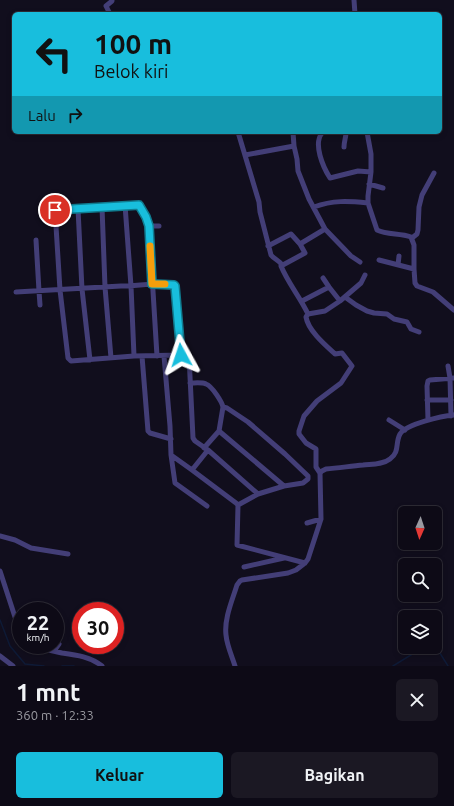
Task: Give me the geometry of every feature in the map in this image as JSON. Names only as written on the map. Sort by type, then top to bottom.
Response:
[{"type":"street","points":[[109,12],[106,6],[112,0]]},
{"type":"street","points":[[354,0],[355,12]]},
{"type":"street","points":[[235,666],[226,636],[226,627],[237,585],[242,580],[288,573],[296,570],[305,563],[311,550],[321,519],[319,472],[316,467],[316,448],[306,443],[299,433],[304,416],[316,401],[338,386],[348,374],[352,366],[342,353],[335,354],[322,342],[309,325],[306,319],[308,314],[302,301],[290,285],[280,261],[271,256],[259,202],[239,134]]},
{"type":"street","points":[[293,134],[298,172],[308,199],[314,207],[325,229],[351,256],[360,262]]},
{"type":"street","points":[[321,134],[319,142],[319,154],[330,178],[358,171],[371,172]]},
{"type":"street","points":[[344,147],[346,134]]},
{"type":"street","points":[[367,134],[371,154],[368,203],[375,225],[378,231],[408,235],[412,238],[416,256],[414,269],[415,283],[418,286],[434,292],[454,310]]},
{"type":"street","points":[[244,155],[294,146]]},
{"type":"street","points":[[412,238],[417,234],[418,230],[419,207],[422,194],[434,173]]},
{"type":"street","points":[[369,184],[383,188]]},
{"type":"street","points":[[314,207],[331,202],[348,201],[368,203]]},
{"type":"street","points":[[125,205],[134,356]]},
{"type":"street","points":[[157,356],[149,226],[139,205],[55,210],[60,290],[68,358],[71,361],[134,356],[142,356],[157,356],[164,356],[188,355],[193,438],[258,494]]},
{"type":"street","points":[[102,207],[105,287],[111,358]]},
{"type":"street","points":[[78,208],[82,288],[90,360]]},
{"type":"street","points":[[149,226],[159,226]]},
{"type":"street","points":[[300,244],[325,229]]},
{"type":"street","points":[[268,246],[291,234],[300,244],[305,253],[282,265]]},
{"type":"street","points":[[36,240],[40,305]]},
{"type":"street","points":[[398,265],[399,256]]},
{"type":"street","points":[[379,260],[414,269]]},
{"type":"street","points":[[308,314],[325,311],[340,301],[361,283],[365,275]]},
{"type":"street","points":[[323,278],[340,301]]},
{"type":"street","points":[[16,292],[171,284],[175,286],[181,355]]},
{"type":"street","points":[[302,301],[329,287]]},
{"type":"street","points":[[345,297],[366,311],[388,314],[394,319],[407,322],[411,329],[419,332]]},
{"type":"street","points":[[142,356],[149,432],[171,439]]},
{"type":"street","points":[[164,356],[171,455],[175,483],[207,506]]},
{"type":"street","points":[[319,472],[326,469],[383,462],[391,458],[397,448],[400,434],[405,430],[428,420],[452,415],[450,400],[452,378],[448,366]]},
{"type":"street","points":[[428,420],[427,386],[429,380],[452,378]]},
{"type":"street","points":[[190,383],[208,384],[222,403],[223,407],[219,431],[192,470]]},
{"type":"street","points":[[428,400],[450,400]]},
{"type":"street","points":[[223,407],[227,408],[248,422],[308,476],[308,479],[303,483],[284,486],[258,494],[238,505]]},
{"type":"street","points":[[389,420],[405,430]]},
{"type":"street","points":[[219,431],[284,486]]},
{"type":"street","points":[[171,455],[235,501],[238,505],[238,546],[305,563]]},
{"type":"street","points":[[308,522],[321,519]]},
{"type":"street","points":[[0,536],[15,540],[31,548],[68,554]]},
{"type":"street","points":[[244,567],[286,558]]},
{"type":"street","points":[[0,571],[12,608]]},
{"type":"street","points":[[64,653],[82,656],[93,660],[102,666]]},
{"type":"street","points":[[0,656],[13,666]]},
{"type":"waterway","points":[[0,620],[10,646],[25,664],[44,666]]},
{"type":"waterway","points":[[393,666],[419,650],[430,648],[438,650],[448,666]]},
{"type":"waterway","points":[[62,666],[74,666]]},
{"type":"slow traffic","points":[[150,246],[152,284],[165,284]]},
{"type":"route","points":[[55,210],[139,205],[149,226],[152,284],[171,284],[175,286],[181,355]]}]
